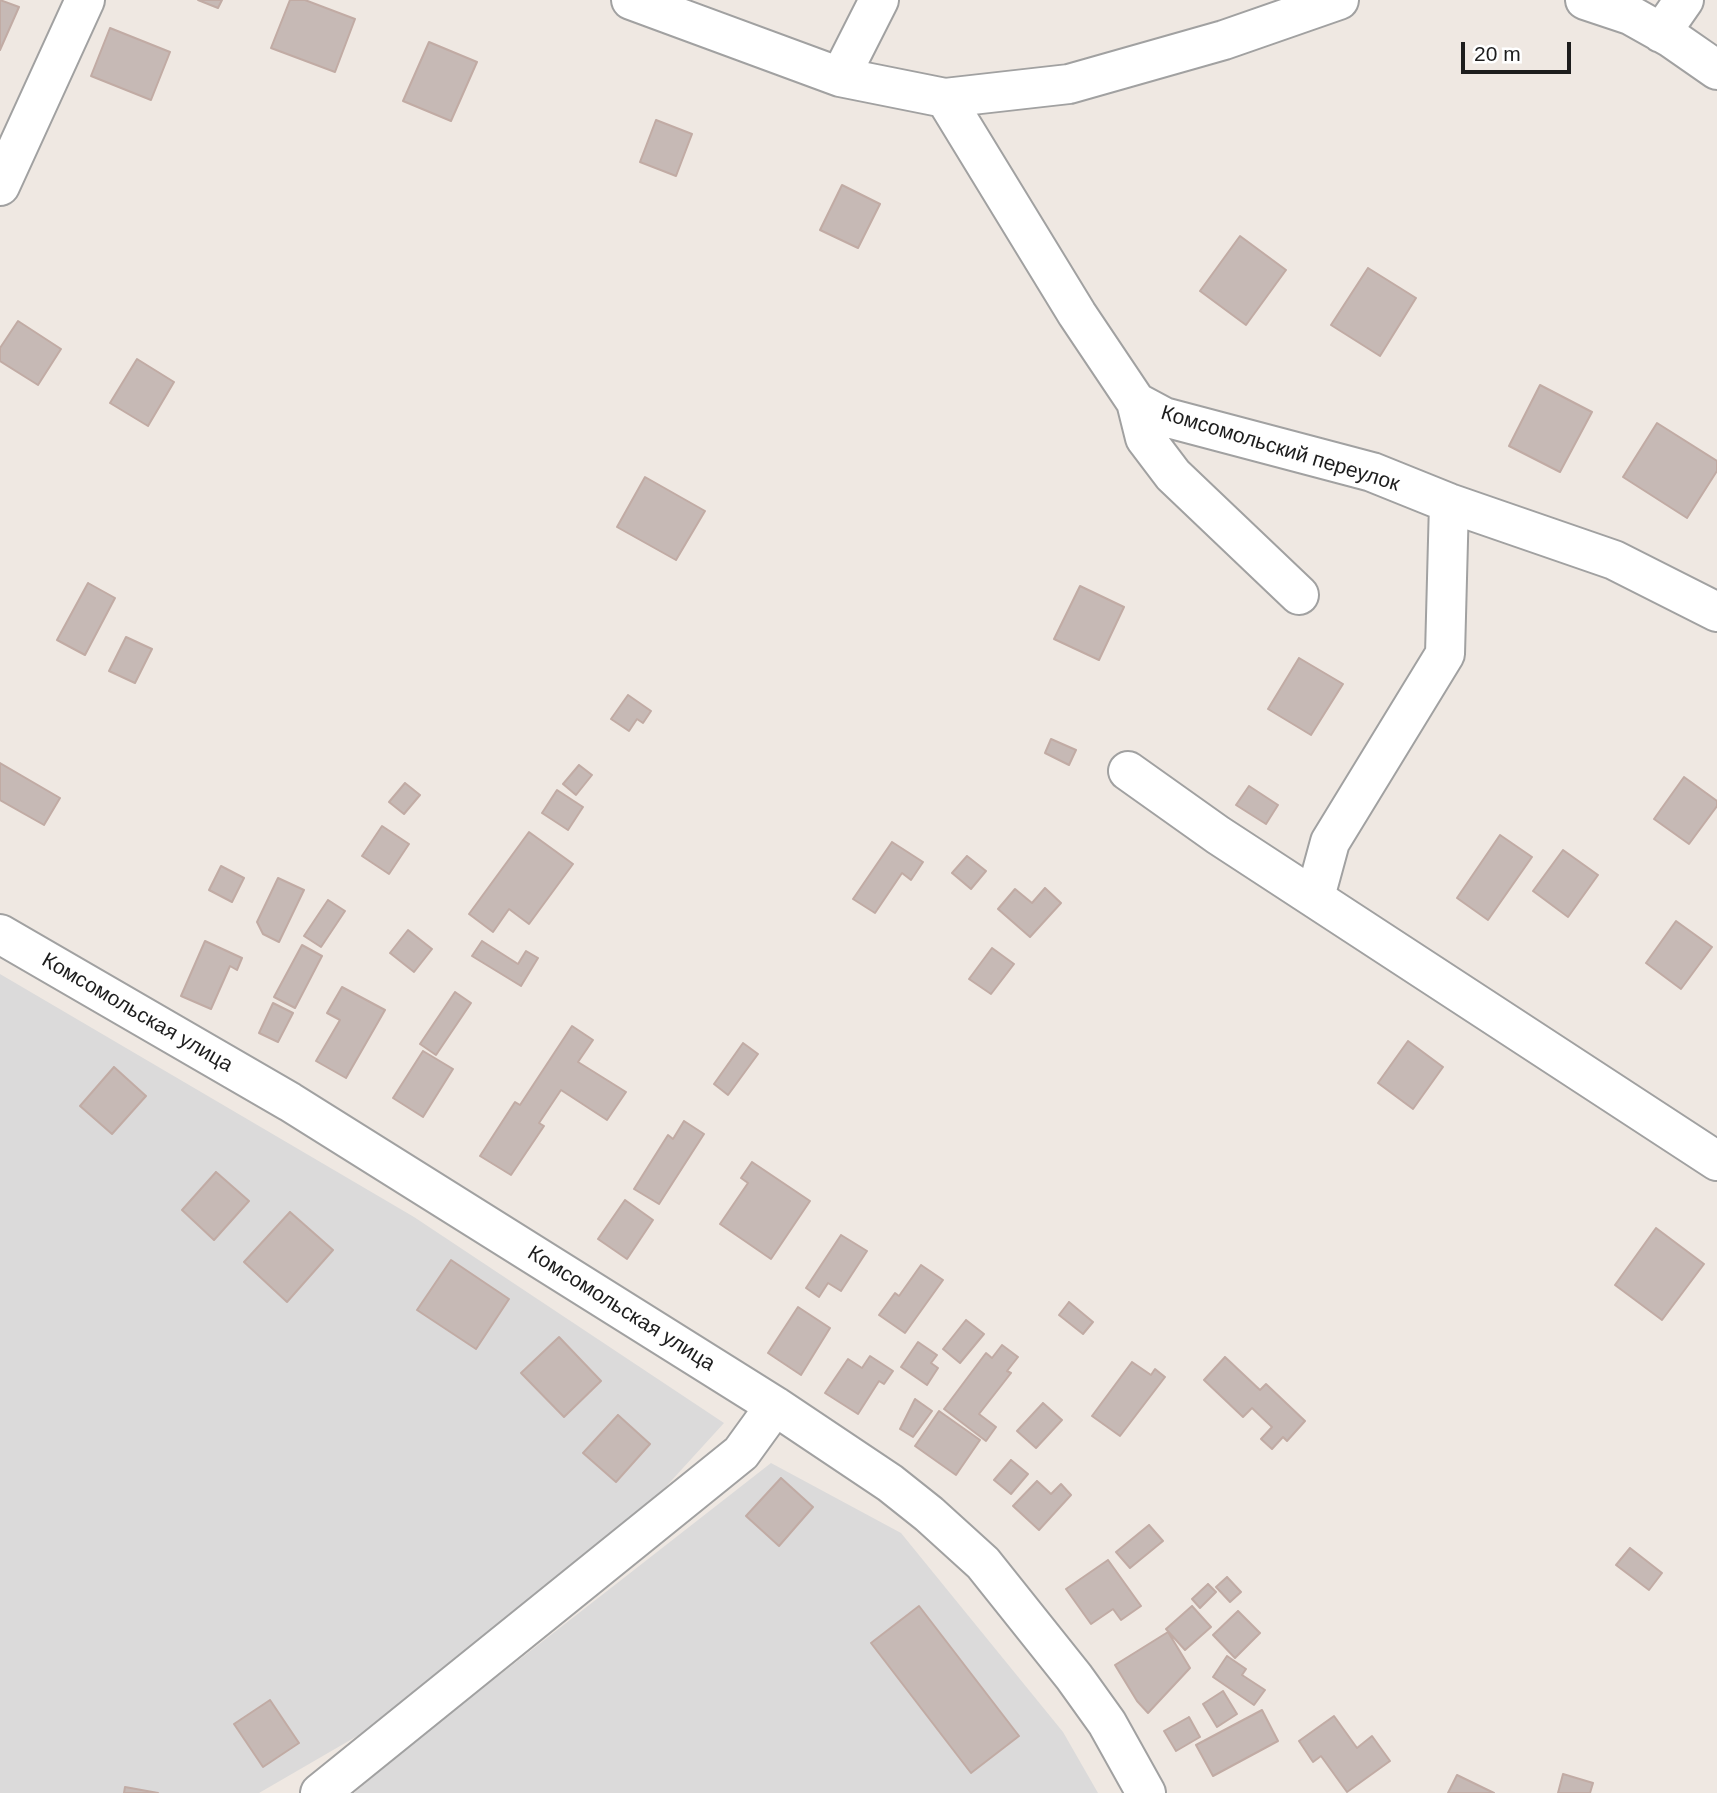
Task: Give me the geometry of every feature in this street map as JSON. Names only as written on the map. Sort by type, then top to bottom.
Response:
[{"type":"street","points":[[0,186],[85,0]]},
{"type":"street","points":[[631,0],[840,77],[945,98],[1069,84],[1224,40],[1339,0]]},
{"type":"street","points":[[840,77],[879,0]]},
{"type":"street","points":[[1585,0],[1630,15],[1717,70]]},
{"type":"street","points":[[1661,33],[1684,0]]},
{"type":"street","name":"Комсомольский переулок","points":[[945,98],[1077,314],[1136,402],[1164,417],[1372,472],[1449,503],[1614,561],[1717,612]]},
{"type":"street","points":[[1136,402],[1144,438],[1173,475],[1299,595]]},
{"type":"street","points":[[1315,897],[1330,842],[1445,654],[1449,503]]},
{"type":"street","points":[[1128,771],[1218,835],[1717,1161]]},
{"type":"street","name":"Комсомольская улица","points":[[0,934],[290,1102],[775,1406],[890,1483],[983,1563],[1107,1723],[1146,1793]]},
{"type":"street","points":[[320,1793],[741,1453],[775,1406]]},
{"type":"shaded area","points":[[0,974],[414,1217],[724,1423],[641,1514],[359,1735],[259,1793],[0,1793]]},
{"type":"shaded area","points":[[771,1463],[901,1533],[1063,1732],[1098,1793],[354,1793],[406,1748]]},
{"type":"building","points":[[0,0],[19,7],[0,50]]},
{"type":"building","points":[[198,0],[222,0],[218,8]]},
{"type":"building","points":[[290,0],[305,0],[355,19],[335,72],[271,48]]},
{"type":"building","points":[[110,28],[170,52],[151,100],[91,76]]},
{"type":"building","points":[[429,42],[477,62],[451,121],[403,101]]},
{"type":"building","points":[[656,120],[692,134],[676,176],[640,162]]},
{"type":"building","points":[[842,185],[880,204],[858,248],[820,230]]},
{"type":"building","points":[[1240,236],[1286,270],[1246,325],[1200,291]]},
{"type":"building","points":[[1368,268],[1416,298],[1380,356],[1331,325]]},
{"type":"building","points":[[18,321],[61,349],[38,385],[0,361],[0,348]]},
{"type":"building","points":[[137,359],[174,382],[148,426],[110,403]]},
{"type":"building","points":[[1540,385],[1592,412],[1560,472],[1509,446]]},
{"type":"building","points":[[1657,423],[1717,461],[1717,471],[1687,518],[1623,477]]},
{"type":"building","points":[[645,477],[705,511],[676,560],[617,527]]},
{"type":"building","points":[[88,583],[115,598],[85,655],[57,640]]},
{"type":"building","points":[[1080,586],[1124,607],[1099,660],[1054,639]]},
{"type":"building","points":[[126,637],[152,649],[135,683],[109,671]]},
{"type":"building","points":[[1299,658],[1343,684],[1311,735],[1268,709]]},
{"type":"building","points":[[628,695],[651,711],[643,723],[637,719],[629,731],[611,719]]},
{"type":"building","points":[[1051,739],[1076,750],[1069,765],[1045,753]]},
{"type":"building","points":[[0,763],[60,798],[44,825],[0,800]]},
{"type":"building","points":[[579,765],[592,775],[576,795],[563,784]]},
{"type":"building","points":[[1684,777],[1717,801],[1717,806],[1689,844],[1654,819]]},
{"type":"building","points":[[405,783],[420,795],[404,814],[389,802]]},
{"type":"building","points":[[1249,786],[1278,805],[1266,824],[1236,805]]},
{"type":"building","points":[[557,790],[583,807],[568,830],[542,813]]},
{"type":"building","points":[[382,826],[409,844],[389,874],[362,856]]},
{"type":"building","points":[[529,832],[573,864],[529,924],[509,909],[493,932],[469,914]]},
{"type":"building","points":[[1500,835],[1532,857],[1488,920],[1457,898]]},
{"type":"building","points":[[892,842],[923,862],[911,880],[902,873],[875,913],[853,899]]},
{"type":"building","points":[[1563,850],[1598,875],[1568,917],[1533,891]]},
{"type":"building","points":[[967,856],[986,871],[971,889],[952,873]]},
{"type":"building","points":[[221,866],[244,878],[232,902],[209,890]]},
{"type":"building","points":[[278,878],[304,890],[279,942],[263,934],[257,922]]},
{"type":"building","points":[[1045,888],[1061,903],[1030,937],[998,909],[1015,889],[1032,903]]},
{"type":"building","points":[[328,900],[345,911],[321,947],[304,936]]},
{"type":"building","points":[[1676,921],[1712,947],[1681,989],[1646,963]]},
{"type":"building","points":[[408,930],[432,949],[414,972],[390,953]]},
{"type":"building","points":[[205,941],[242,958],[237,970],[230,966],[211,1009],[181,996]]},
{"type":"building","points":[[482,941],[518,964],[526,951],[538,958],[521,986],[472,956]]},
{"type":"building","points":[[302,945],[322,956],[295,1008],[274,997]]},
{"type":"building","points":[[992,948],[1014,964],[991,994],[969,979]]},
{"type":"building","points":[[342,987],[385,1010],[346,1078],[316,1061],[340,1020],[327,1013]]},
{"type":"building","points":[[455,992],[471,1003],[436,1055],[420,1044]]},
{"type":"building","points":[[273,1003],[293,1013],[278,1042],[259,1033]]},
{"type":"building","points":[[572,1026],[593,1040],[578,1062],[626,1092],[607,1120],[561,1090],[539,1123],[544,1126],[511,1175],[480,1156],[515,1102],[520,1105]]},
{"type":"building","points":[[1408,1041],[1443,1067],[1413,1109],[1378,1083]]},
{"type":"building","points":[[743,1043],[758,1054],[728,1095],[714,1084]]},
{"type":"building","points":[[423,1051],[453,1069],[423,1117],[393,1098]]},
{"type":"building","points":[[114,1067],[146,1096],[112,1134],[80,1106]]},
{"type":"building","points":[[684,1121],[704,1134],[659,1204],[634,1189],[668,1135],[673,1139]]},
{"type":"building","points":[[752,1162],[810,1201],[771,1259],[720,1224],[748,1183],[741,1178]]},
{"type":"building","points":[[216,1172],[249,1201],[214,1240],[182,1210]]},
{"type":"building","points":[[625,1200],[653,1220],[627,1259],[598,1239]]},
{"type":"building","points":[[290,1212],[333,1250],[287,1302],[244,1262]]},
{"type":"building","points":[[1656,1228],[1704,1264],[1662,1320],[1615,1285]]},
{"type":"building","points":[[841,1235],[867,1251],[841,1291],[828,1283],[819,1297],[806,1288]]},
{"type":"building","points":[[451,1260],[509,1299],[476,1349],[417,1310]]},
{"type":"building","points":[[921,1265],[943,1280],[905,1333],[879,1315],[895,1293],[899,1296]]},
{"type":"building","points":[[1069,1302],[1093,1322],[1083,1334],[1059,1315]]},
{"type":"building","points":[[798,1307],[830,1328],[801,1375],[768,1353]]},
{"type":"building","points":[[966,1320],[984,1334],[960,1363],[943,1349]]},
{"type":"building","points":[[559,1337],[601,1381],[564,1417],[521,1373]]},
{"type":"building","points":[[918,1342],[937,1355],[931,1363],[938,1368],[927,1385],[901,1367]]},
{"type":"building","points":[[1002,1345],[1018,1357],[1007,1371],[1011,1373],[979,1414],[996,1427],[986,1441],[944,1409],[986,1353],[992,1358]]},
{"type":"building","points":[[870,1356],[893,1371],[884,1384],[879,1381],[858,1414],[825,1393],[848,1359],[862,1368]]},
{"type":"building","points":[[1225,1357],[1260,1390],[1266,1384],[1305,1421],[1287,1441],[1283,1437],[1272,1449],[1261,1439],[1272,1427],[1252,1408],[1243,1417],[1204,1380]]},
{"type":"building","points":[[1132,1362],[1151,1375],[1155,1369],[1165,1377],[1120,1436],[1092,1416]]},
{"type":"building","points":[[915,1399],[932,1411],[913,1437],[900,1429]]},
{"type":"building","points":[[1043,1403],[1062,1420],[1036,1448],[1017,1431]]},
{"type":"building","points":[[939,1411],[980,1440],[956,1475],[915,1446]]},
{"type":"building","points":[[618,1415],[650,1444],[616,1482],[583,1453]]},
{"type":"building","points":[[1011,1460],[1028,1474],[1011,1494],[994,1480]]},
{"type":"building","points":[[781,1478],[813,1507],[779,1546],[746,1516]]},
{"type":"building","points":[[1037,1481],[1051,1494],[1061,1484],[1071,1495],[1039,1530],[1013,1506]]},
{"type":"building","points":[[1149,1525],[1163,1541],[1130,1568],[1116,1552]]},
{"type":"building","points":[[1630,1548],[1662,1573],[1649,1590],[1616,1565]]},
{"type":"building","points":[[1108,1560],[1141,1606],[1121,1620],[1113,1609],[1091,1624],[1066,1589]]},
{"type":"building","points":[[1227,1577],[1241,1592],[1230,1602],[1216,1587]]},
{"type":"building","points":[[1208,1584],[1216,1592],[1200,1608],[1192,1599]]},
{"type":"building","points":[[919,1606],[1019,1736],[971,1773],[871,1643]]},
{"type":"building","points":[[1192,1606],[1211,1627],[1185,1650],[1166,1629]]},
{"type":"building","points":[[1238,1611],[1260,1633],[1235,1658],[1213,1635]]},
{"type":"building","points":[[1168,1632],[1190,1668],[1148,1713],[1137,1701],[1115,1665]]},
{"type":"building","points":[[1227,1656],[1246,1669],[1242,1675],[1265,1690],[1254,1705],[1213,1677]]},
{"type":"building","points":[[1223,1691],[1237,1714],[1217,1727],[1203,1704]]},
{"type":"building","points":[[270,1700],[299,1743],[263,1767],[234,1724]]},
{"type":"building","points":[[1262,1710],[1278,1741],[1213,1776],[1196,1745]]},
{"type":"building","points":[[1334,1716],[1357,1748],[1372,1736],[1390,1761],[1347,1792],[1321,1756],[1313,1762],[1299,1741]]},
{"type":"building","points":[[1189,1717],[1200,1737],[1176,1751],[1164,1731]]},
{"type":"building","points":[[1563,1774],[1593,1783],[1590,1793],[1558,1793]]},
{"type":"building","points":[[1457,1775],[1494,1793],[1448,1793]]},
{"type":"building","points":[[125,1787],[158,1793],[124,1793]]}]
